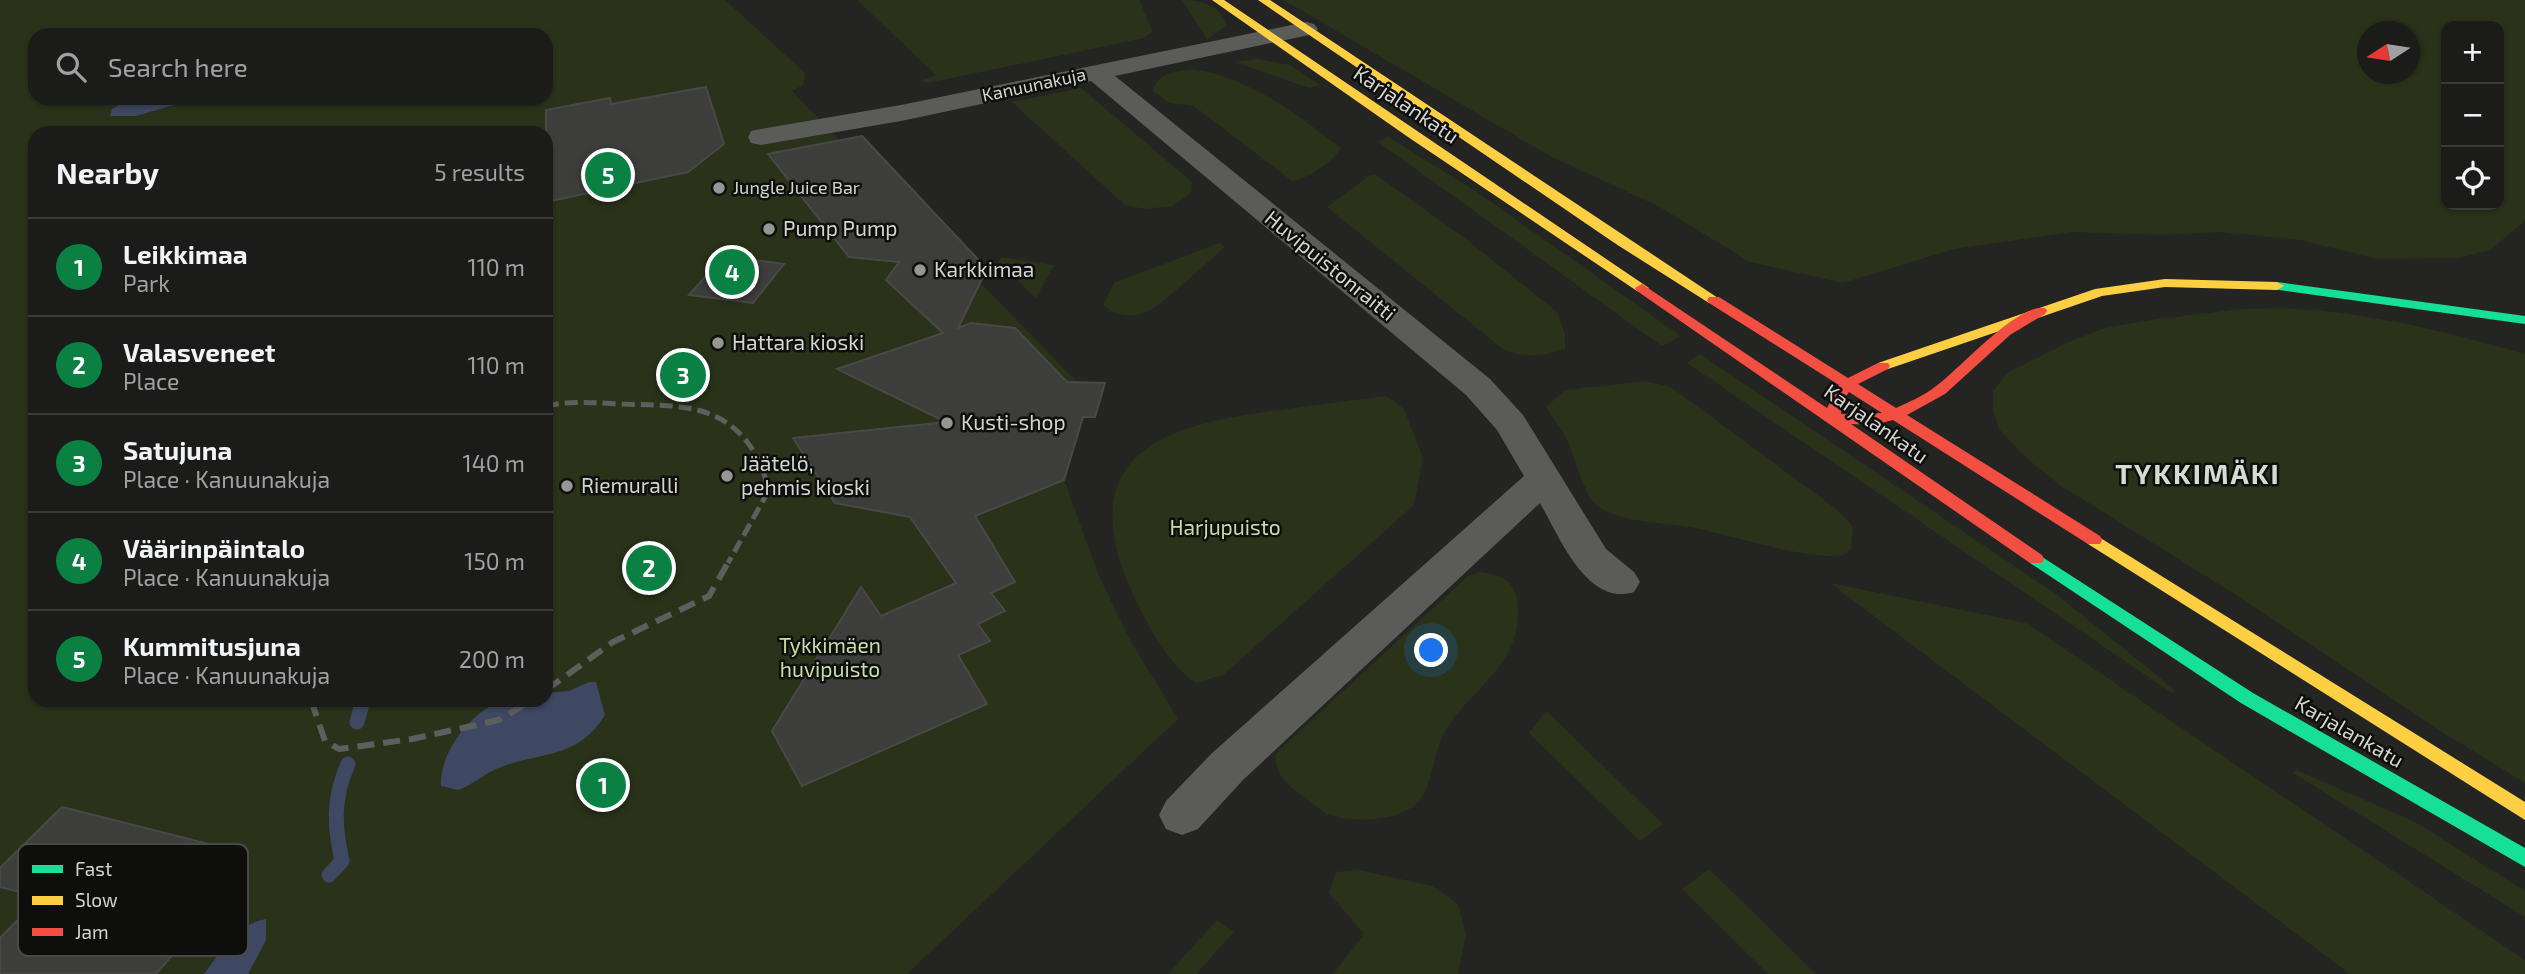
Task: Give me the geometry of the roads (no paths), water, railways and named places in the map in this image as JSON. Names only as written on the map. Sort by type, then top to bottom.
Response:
[{"type":"main road","name":"Karjalankatu","points":[[1217,0],[1833,419],[2006,541],[2247,698],[2519,855]]},
{"type":"main road","name":"Karjalankatu","points":[[1263,0],[1474,144],[2398,734],[2525,812]]},
{"type":"main road","points":[[2039,311],[1989,345],[1940,391],[1897,414],[1874,420],[1833,419],[1832,405],[1847,383],[1917,352],[2073,299],[2112,290],[2206,283],[2309,288],[2436,310],[2525,320]]},
{"type":"main road","points":[[2436,310],[2525,337]]},
{"type":"street","name":"Kanuunakuja","points":[[761,137],[901,113],[1306,29]]},
{"type":"street","name":"Huvipuistonraitti","points":[[1096,72],[1478,387],[1511,423],[1592,559],[1620,582]]},
{"type":"street","points":[[1182,815],[1227,767],[1545,478]]},
{"type":"water","points":[[119,105],[174,105],[136,116],[110,116],[112,109]]},
{"type":"water","points":[[589,682],[596,682],[605,715],[582,740],[569,748],[496,769],[458,790],[441,786],[445,760],[451,747],[479,714],[489,707],[553,707],[553,692],[569,691]]},
{"type":"water","points":[[266,919],[266,940],[248,974],[204,974],[217,956],[248,956],[248,926]]},
{"type":"waterway","points":[[357,722],[361,707]]},
{"type":"waterway","points":[[329,875],[342,861],[336,812],[348,764]]},
{"type":"railway","points":[[553,405],[583,402],[691,408],[721,419],[735,429],[759,460],[768,492],[728,563]]},
{"type":"railway","points":[[553,685],[613,642],[709,596],[729,561]]},
{"type":"railway","points":[[313,707],[325,741],[339,749],[412,739],[499,720],[520,707]]},
{"type":"place","name":"Kummitusjuna","points":[[608,175]]},
{"type":"place","name":"Jungle Juice Bar","points":[[719,188]]},
{"type":"place","name":"Pump Pump","points":[[769,229]]},
{"type":"place","name":"Karkkimaa","points":[[920,270]]},
{"type":"place","name":"Väärinpäintalo","points":[[732,272]]},
{"type":"place","name":"Hattara kioski","points":[[718,343]]},
{"type":"place","name":"Satujuna","points":[[683,375]]},
{"type":"place","name":"Kusti-shop","points":[[947,423]]},
{"type":"place","name":"Jäätelö, pehmis kioski","points":[[727,476]]},
{"type":"place","name":"Riemuralli","points":[[567,486]]},
{"type":"place","name":"Valasveneet","points":[[649,568]]},
{"type":"place","name":"Leikkimaa","points":[[603,785]]},
{"type":"district","name":"TYKKIMÄKI","points":[[2198,474]]},
{"type":"park label","name":"Harjupuisto","points":[[1225,528]]},
{"type":"park label","name":"Tykkimäen huvipuisto","points":[[830,658]]}]
